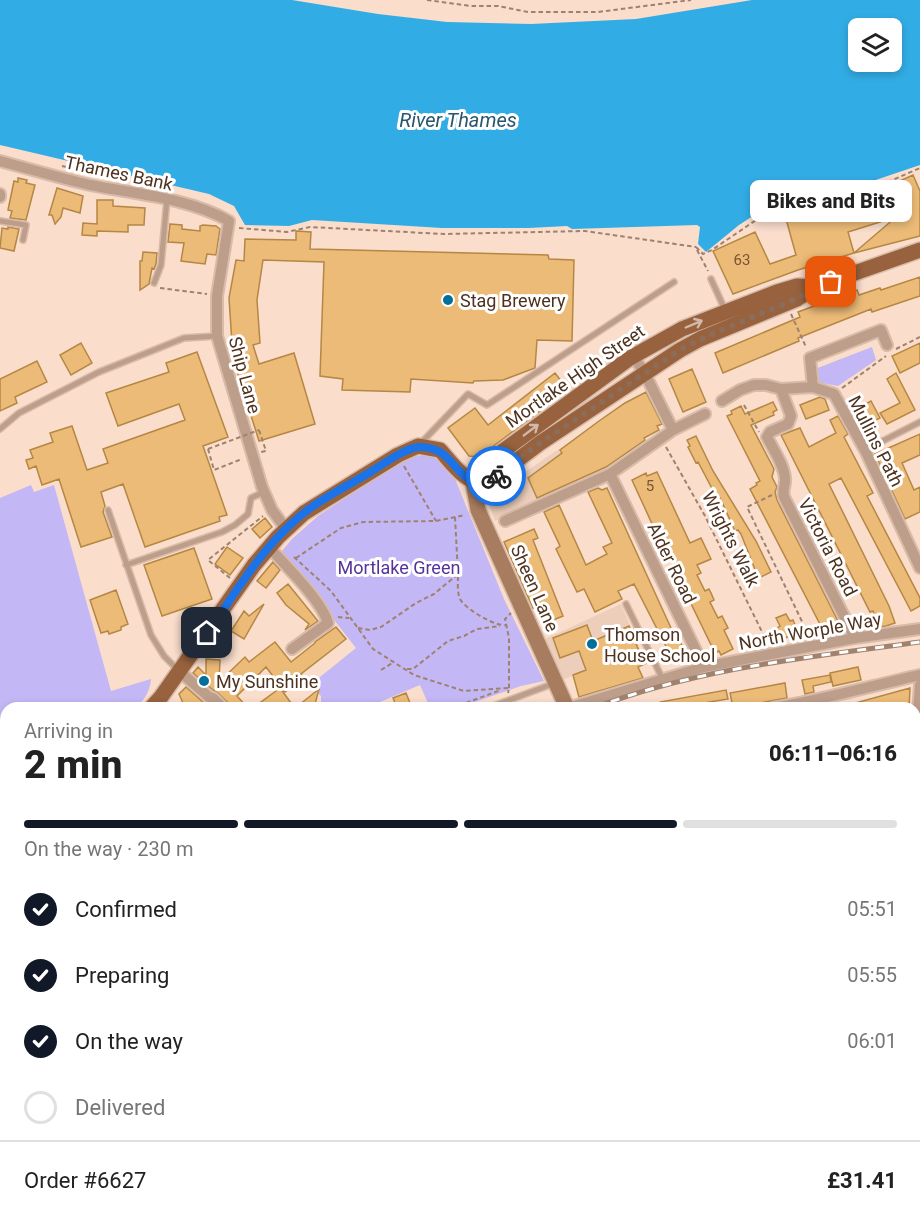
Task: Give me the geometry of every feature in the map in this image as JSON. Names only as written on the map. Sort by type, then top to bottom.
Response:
[{"type":"main road","name":"Mortlake High Street","points":[[815,287],[797,286],[725,310],[682,329],[633,356],[481,467],[473,482],[487,483],[540,443],[645,372],[700,339],[786,303],[815,287],[920,249]]},
{"type":"main road","points":[[156,702],[254,565],[286,529],[310,508],[398,455],[418,446],[440,450],[473,482]]},
{"type":"main road","name":"Sheen Lane","points":[[473,482],[478,510],[564,702]]},
{"type":"street","name":"Thames Bank","points":[[0,161],[87,184],[167,199],[214,212],[229,220]]},
{"type":"street","name":"Ship Lane","points":[[229,220],[217,296],[217,336],[251,456],[272,510],[286,529]]},
{"type":"street","points":[[813,387],[810,358],[881,330],[886,345]]},
{"type":"street","points":[[633,356],[645,372],[673,430]]},
{"type":"street","points":[[722,401],[754,385],[781,389],[813,387],[834,394]]},
{"type":"street","points":[[767,437],[770,432],[788,424],[792,416],[781,389]]},
{"type":"street","name":"Mullins Path","points":[[834,394],[864,450],[920,568]]},
{"type":"street","points":[[504,522],[610,474],[673,430],[705,414]]},
{"type":"street","name":"Victoria Road","points":[[767,437],[785,475],[782,490],[784,497],[855,638]]},
{"type":"street","name":"Alder Road","points":[[610,474],[704,667]]},
{"type":"street","points":[[269,547],[308,592],[328,622],[292,649]]},
{"type":"street","name":"North Worple Way","points":[[588,702],[704,667],[855,638],[920,629]]},
{"type":"street","points":[[178,670],[217,702]]},
{"type":"street","points":[[815,702],[851,690],[920,675],[919,702]]},
{"type":"lane","points":[[154,283],[161,265],[167,199]]},
{"type":"lane","points":[[0,221],[26,225],[23,240]]},
{"type":"lane","points":[[711,277],[725,310]]},
{"type":"lane","points":[[418,446],[468,394],[487,405],[674,282]]},
{"type":"lane","points":[[0,429],[19,413],[99,372],[183,338],[217,336]]},
{"type":"lane","points":[[864,450],[920,422]]},
{"type":"lane","points":[[126,565],[235,525],[248,514],[251,498],[264,492]]},
{"type":"lane","points":[[108,510],[151,635],[164,656],[178,670]]},
{"type":"lane","points":[[627,604],[663,680]]},
{"type":"lane","points":[[504,702],[556,683]]},
{"type":"path","points":[[427,0],[471,6],[498,6],[528,12],[598,12],[691,0]]},
{"type":"path","points":[[241,229],[287,232],[310,228],[444,234],[585,231],[696,247],[703,254],[756,220],[881,185],[920,168]]},
{"type":"path","points":[[696,247],[711,277]]},
{"type":"path","points":[[154,283],[158,288],[212,295]]},
{"type":"path","points":[[786,303],[810,358]]},
{"type":"path","points":[[834,394],[877,363]]},
{"type":"path","points":[[744,405],[757,431],[767,437]]},
{"type":"path","points":[[259,430],[266,451],[251,456],[214,470],[208,449],[259,430]]},
{"type":"path","name":"Wrights Walk","points":[[663,438],[666,450],[705,516],[773,655]]},
{"type":"path","points":[[403,463],[436,521]]},
{"type":"path","points":[[782,490],[747,507],[814,647]]},
{"type":"path","points":[[233,579],[208,560],[272,510]]},
{"type":"path","points":[[296,558],[341,528],[363,522],[436,521],[469,514]]},
{"type":"path","points":[[455,517],[459,596],[462,603],[487,620],[501,626]]},
{"type":"path","points":[[288,553],[331,591],[373,649],[414,675],[464,691],[504,689]]},
{"type":"path","points":[[357,628],[370,630],[381,627],[416,603],[434,594],[458,574]]},
{"type":"path","points":[[468,702],[504,689],[508,690],[509,638],[505,619],[514,610]]},
{"type":"path","points":[[405,669],[413,669],[448,641],[477,629],[506,625]]},
{"type":"path","points":[[381,670],[394,662]]},
{"type":"shaded area","points":[[559,449],[584,481],[495,521],[487,498]]},
{"type":"shaded area","name":"Thomson House School","points":[[621,604],[640,649],[562,680],[545,639]]},
{"type":"green space","points":[[872,347],[876,360],[838,386],[817,382],[815,369]]},
{"type":"green space","name":"Mortlake Green","points":[[431,454],[442,457],[451,469],[504,599],[544,681],[521,686],[475,702],[427,702],[420,685],[380,702],[321,702],[321,696],[310,685],[356,648],[282,551],[318,516],[395,465],[413,457]]},
{"type":"green space","points":[[31,485],[34,492],[54,485],[111,691],[151,679],[150,687],[141,702],[0,702],[0,498]]},
{"type":"water","name":"River Thames","points":[[0,0],[292,0],[447,22],[531,24],[636,19],[752,0],[920,0],[920,165],[846,190],[839,189],[759,212],[706,252],[698,244],[700,227],[697,225],[572,229],[567,226],[442,228],[312,220],[289,226],[245,225],[234,206],[209,194],[0,145]]},
{"type":"building","points":[[913,175],[920,191],[920,236],[798,270],[733,294],[713,251],[755,232],[770,264],[796,255],[786,219],[825,208],[826,211],[898,189],[895,183]],"holes":[[[896,217],[854,253],[848,232]]]},
{"type":"building","points":[[18,178],[35,185],[26,220],[10,218],[12,211],[8,210],[14,181],[18,182]]},
{"type":"building","points":[[57,188],[83,196],[80,213],[63,208],[61,217],[55,224],[52,215],[49,215]]},
{"type":"building","points":[[97,200],[113,200],[113,206],[145,208],[144,225],[128,225],[128,232],[97,231],[97,236],[82,235],[83,223],[97,224]]},
{"type":"building","points":[[170,224],[182,225],[182,229],[200,231],[200,226],[203,225],[216,226],[220,229],[216,255],[207,254],[205,264],[181,261],[184,243],[168,242]]},
{"type":"building","points":[[8,227],[19,229],[14,251],[0,248],[2,228],[8,229]]},
{"type":"building","name":"Stag Brewery","points":[[296,231],[311,232],[310,249],[548,255],[549,259],[574,260],[572,341],[537,340],[535,368],[503,380],[474,381],[473,383],[411,379],[410,392],[342,390],[343,379],[320,376],[324,262],[263,260],[257,300],[260,343],[253,345],[259,364],[294,353],[315,424],[259,441],[233,358],[229,298],[236,260],[244,261],[245,239],[296,240]]},
{"type":"building","points":[[143,252],[157,253],[149,284],[140,290],[140,261],[142,261]]},
{"type":"building","points":[[920,277],[920,296],[872,312],[871,309],[798,338],[799,341],[723,373],[715,353],[800,317],[798,312],[857,290],[859,295]]},
{"type":"building","points":[[81,343],[92,363],[71,375],[60,355]]},
{"type":"building","points":[[920,343],[920,363],[900,373],[892,356]]},
{"type":"building","points":[[197,352],[228,437],[203,446],[227,515],[219,517],[220,521],[145,547],[123,484],[101,492],[105,506],[103,512],[112,537],[81,547],[59,479],[42,485],[36,466],[29,469],[26,460],[33,458],[30,450],[53,442],[50,433],[72,426],[87,470],[108,463],[103,449],[185,420],[179,404],[118,426],[106,393],[169,372],[166,363]]},
{"type":"building","points":[[37,361],[47,382],[15,397],[17,403],[0,411],[0,379]]},
{"type":"building","points":[[692,369],[706,402],[683,412],[669,379]]},
{"type":"building","points":[[555,373],[568,390],[479,457],[469,456],[448,428],[475,408],[488,425]]},
{"type":"building","points":[[896,373],[915,410],[887,424],[880,413],[900,403],[887,379]]},
{"type":"building","points":[[646,392],[662,424],[657,426],[659,430],[644,438],[645,440],[606,467],[537,498],[528,478],[562,453],[560,450],[599,421]]},
{"type":"building","points":[[820,397],[825,399],[829,410],[806,419],[800,405]]},
{"type":"building","points":[[871,401],[880,418],[861,428],[852,411]]},
{"type":"building","points":[[773,402],[777,410],[773,412],[774,415],[751,425],[774,469],[772,477],[777,487],[775,492],[777,500],[844,633],[829,635],[825,628],[823,630],[750,489],[760,481],[727,416],[741,406],[745,414]]},
{"type":"building","points":[[838,416],[848,434],[844,437],[873,493],[867,496],[920,598],[920,606],[911,611],[841,478],[829,484],[889,606],[895,623],[886,626],[879,627],[873,611],[870,612],[781,435],[800,428],[809,447],[836,433],[830,420]]},
{"type":"building","points":[[920,434],[920,455],[902,463],[914,490],[920,487],[920,512],[905,519],[875,454]]},
{"type":"building","points":[[696,436],[713,471],[756,541],[771,572],[761,577],[758,571],[756,572],[741,534],[738,530],[735,531],[721,500],[718,495],[716,496],[688,447],[690,446],[687,440]]},
{"type":"building","points":[[657,472],[690,543],[701,538],[711,559],[697,565],[701,573],[697,575],[705,591],[709,589],[711,593],[714,600],[710,602],[718,618],[722,616],[728,628],[724,630],[733,649],[721,655],[719,651],[715,653],[681,583],[683,582],[667,549],[664,550],[632,480],[646,473],[647,476]]},
{"type":"building","points":[[598,488],[602,490],[607,488],[671,628],[674,634],[676,633],[687,656],[674,662],[634,584],[618,591],[622,599],[595,612],[584,589],[577,592],[556,549],[560,546],[544,512],[559,505],[586,565],[607,554],[603,547],[612,543],[588,492]]},
{"type":"building","points":[[265,518],[272,527],[260,538],[252,529]]},
{"type":"building","points":[[534,529],[538,538],[533,540],[563,616],[543,624],[536,607],[533,608],[504,542]]},
{"type":"building","points":[[227,547],[243,558],[230,575],[215,564]]},
{"type":"building","points":[[194,548],[212,599],[162,616],[144,565]]},
{"type":"building","points":[[273,562],[280,570],[266,588],[257,581]]},
{"type":"building","points":[[288,584],[318,621],[305,630],[309,624],[286,605],[277,593]]},
{"type":"building","points":[[116,590],[128,624],[121,627],[121,630],[109,634],[108,631],[101,633],[90,600]]},
{"type":"building","points":[[264,604],[244,639],[231,631],[244,611],[249,616]]},
{"type":"building","points":[[786,614],[790,621],[793,620],[798,632],[783,639],[777,628],[780,626],[776,618]]},
{"type":"building","points":[[587,625],[593,641],[629,626],[639,651],[643,650],[649,662],[638,667],[643,678],[579,697],[573,675],[586,670],[579,651],[560,658],[553,638]]},
{"type":"building","points":[[336,627],[346,639],[301,674],[304,678],[285,692],[266,667],[237,696],[242,702],[227,702],[193,673],[198,667],[206,675],[206,659],[220,660],[219,682],[245,657],[249,662],[275,642],[291,662]]},
{"type":"building","points":[[858,667],[861,680],[833,686],[830,673]]},
{"type":"building","points":[[830,675],[831,682],[813,686],[814,692],[805,694],[802,680]]},
{"type":"building","points":[[785,683],[787,698],[765,702],[732,702],[730,693]]},
{"type":"building","points":[[186,687],[203,702],[183,702],[179,694]]},
{"type":"building","points":[[280,688],[290,702],[261,702]]},
{"type":"building","points":[[910,688],[909,702],[859,702]]},
{"type":"building","points":[[319,689],[316,702],[303,702]]},
{"type":"building","points":[[726,690],[728,699],[710,702],[660,702]]},
{"type":"building","points":[[406,693],[410,702],[395,702],[393,698]]},
{"type":"railway","points":[[611,702],[714,673],[920,642]]},
{"type":"way so far","points":[[496,476],[540,443],[662,360],[700,339],[831,282]]},
{"type":"place","name":"Bikes and Bits","points":[[831,282]]},
{"type":"place","name":"Stag Brewery","points":[[448,300]]},
{"type":"place","name":"Thomson House School","points":[[592,644]]},
{"type":"place","name":"My Sunshine","points":[[204,681]]},
{"type":"route","points":[[207,633],[254,565],[286,529],[310,508],[398,455],[418,446],[440,450],[473,482],[484,484],[496,476]]}]
